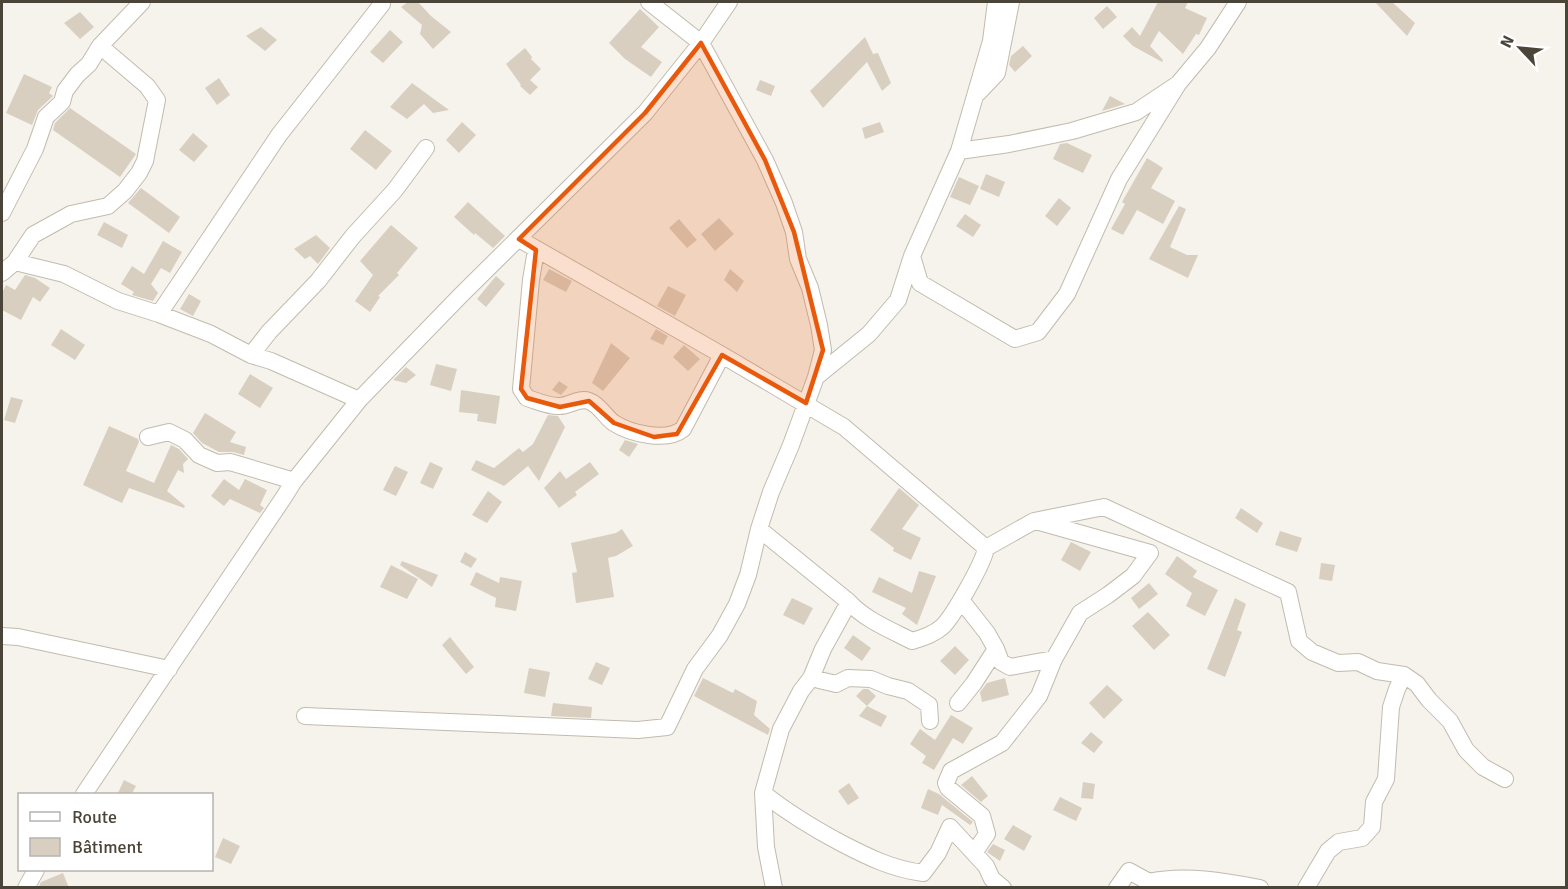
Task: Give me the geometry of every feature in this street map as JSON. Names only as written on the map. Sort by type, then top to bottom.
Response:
[{"type":"street","points":[[2,213],[34,149],[46,117],[62,102],[65,91],[89,64],[100,46],[142,2]]},
{"type":"street","points":[[305,716],[638,730],[667,727],[695,669],[720,635],[738,604],[771,492],[816,377],[823,350],[810,288],[798,259],[791,222],[765,160],[701,43],[649,2]]},
{"type":"street","points":[[85,793],[294,481],[359,400],[460,296],[645,113],[701,43],[729,2]]},
{"type":"street","points":[[816,377],[869,334],[898,300],[912,256],[959,151],[991,41],[996,2]]},
{"type":"street","points":[[975,96],[997,73],[1011,2]]},
{"type":"street","points":[[912,256],[920,283],[1015,339],[1038,332],[1067,294],[1119,179],[1178,84],[1208,48],[1238,2]]},
{"type":"street","points":[[159,314],[279,135],[382,4]]},
{"type":"street","points":[[2,273],[15,262],[33,235],[71,214],[108,206],[125,191],[139,173],[145,160],[158,100],[147,86],[100,46]]},
{"type":"street","points":[[959,151],[1009,144],[1072,131],[1136,112],[1178,84]]},
{"type":"street","points":[[251,355],[269,332],[318,281],[353,236],[395,190],[426,148]]},
{"type":"street","points":[[519,239],[844,428],[986,548]]},
{"type":"street","points":[[536,250],[521,389],[527,398],[560,407],[575,400],[589,401],[614,423],[636,432],[654,437],[677,434],[683,429],[722,355]]},
{"type":"street","points":[[15,262],[64,274],[118,301],[211,334],[251,355],[271,361],[359,400]]},
{"type":"street","points":[[148,437],[169,432],[185,440],[199,455],[217,464],[230,462],[294,481]]},
{"type":"street","points":[[986,548],[1034,520],[1104,507],[1179,540],[1287,592],[1299,641],[1312,652],[1338,663],[1358,662],[1377,671],[1404,675],[1417,684],[1450,721],[1466,750],[1483,767],[1505,779]]},
{"type":"street","points":[[1034,520],[1150,553]]},
{"type":"street","points":[[759,529],[863,613],[912,641],[928,636],[944,626],[985,557],[986,548]]},
{"type":"street","points":[[974,853],[987,834],[982,816],[948,788],[947,777],[951,771],[1002,743],[1039,696],[1054,659],[1080,613],[1133,576],[1150,553],[1161,545],[1179,540]]},
{"type":"street","points":[[961,600],[987,633],[1001,662],[1010,667],[1054,659]]},
{"type":"street","points":[[774,888],[766,847],[763,794],[782,729],[801,691],[811,678],[823,649],[849,602]]},
{"type":"street","points":[[2,636],[169,669]]},
{"type":"street","points":[[958,703],[996,649]]},
{"type":"street","points":[[1306,888],[1328,850],[1339,842],[1362,838],[1372,827],[1374,802],[1386,778],[1391,707],[1404,675]]},
{"type":"street","points":[[811,678],[836,684],[848,678],[871,679],[908,691],[929,705],[930,721]]},
{"type":"street","points":[[763,794],[820,832],[868,858],[899,869],[923,873],[938,853],[950,827],[986,866],[992,879],[1003,888]]},
{"type":"street","points":[[26,888],[35,871]]},
{"type":"street","points":[[1117,888],[1129,871],[1149,882],[1168,878],[1210,879],[1260,888]]},
{"type":"highlighted area","points":[[701,43],[765,160],[794,232],[823,350],[806,403],[722,355],[677,434],[654,437],[636,432],[614,423],[589,401],[560,407],[527,398],[521,389],[536,250],[519,239],[645,113]]},
{"type":"building","points":[[408,2],[418,2],[451,32],[433,49],[420,34],[422,25],[401,7]]},
{"type":"building","points":[[1158,2],[1188,2],[1185,8],[1207,18],[1199,35],[1196,34],[1183,54],[1159,31],[1150,46],[1163,60],[1162,62],[1133,46],[1123,36],[1132,27],[1140,36]]},
{"type":"building","points":[[1375,2],[1392,2],[1415,23],[1407,36]]},
{"type":"building","points":[[1107,6],[1117,17],[1103,29],[1094,18]]},
{"type":"building","points":[[640,9],[659,27],[641,47],[662,62],[651,77],[625,59],[609,43]]},
{"type":"building","points":[[80,12],[94,27],[80,39],[64,23]]},
{"type":"building","points":[[261,27],[277,40],[265,51],[246,36]]},
{"type":"building","points":[[390,30],[403,42],[383,63],[370,52]]},
{"type":"building","points":[[865,37],[873,54],[878,53],[891,83],[882,91],[867,62],[823,108],[810,91]]},
{"type":"building","points":[[1023,46],[1032,56],[1015,72],[1009,65],[1011,56]]},
{"type":"building","points":[[525,48],[532,57],[531,59],[541,69],[530,80],[538,87],[530,95],[520,86],[506,64]]},
{"type":"building","points":[[24,74],[52,87],[49,93],[53,96],[38,110],[32,125],[6,113]]},
{"type":"building","points":[[219,78],[230,95],[217,105],[205,88]]},
{"type":"building","points":[[760,80],[775,86],[771,96],[756,90]]},
{"type":"building","points":[[412,83],[449,110],[433,113],[424,104],[407,119],[390,107]]},
{"type":"building","points":[[1110,96],[1125,104],[1102,111]]},
{"type":"building","points":[[70,108],[136,154],[120,177],[53,130],[55,123]]},
{"type":"building","points":[[462,122],[476,135],[459,153],[446,140]]},
{"type":"building","points":[[880,122],[884,132],[865,139],[862,128]]},
{"type":"building","points":[[365,130],[392,151],[376,170],[350,149]]},
{"type":"building","points":[[193,133],[208,146],[194,162],[179,150]]},
{"type":"building","points":[[1067,143],[1092,155],[1083,173],[1053,159],[1060,144]]},
{"type":"building","points":[[1147,158],[1163,168],[1151,188],[1175,201],[1163,224],[1137,210],[1123,235],[1111,229],[1125,204],[1122,202]]},
{"type":"building","points":[[986,174],[1005,182],[999,197],[980,189]]},
{"type":"building","points":[[959,177],[979,186],[970,205],[950,197]]},
{"type":"building","points":[[141,188],[180,217],[169,233],[128,203]]},
{"type":"building","points":[[1059,198],[1071,208],[1057,226],[1045,216]]},
{"type":"building","points":[[468,202],[505,236],[493,248],[454,217]]},
{"type":"building","points":[[1179,206],[1186,209],[1170,247],[1187,255],[1198,255],[1188,278],[1149,259]]},
{"type":"building","points":[[965,214],[981,225],[973,237],[956,226]]},
{"type":"building","points":[[719,218],[734,234],[715,251],[701,234]]},
{"type":"building","points":[[679,219],[697,240],[687,248],[669,228]]},
{"type":"building","points":[[104,222],[128,235],[122,248],[97,235]]},
{"type":"building","points":[[391,225],[418,248],[397,273],[399,275],[378,296],[380,297],[370,312],[355,301],[373,275],[360,261]]},
{"type":"building","points":[[316,235],[330,248],[318,264],[310,256],[305,259],[294,249]]},
{"type":"building","points":[[163,241],[182,252],[170,273],[161,268],[151,284],[158,293],[153,301],[132,295],[134,292],[121,284],[132,266],[144,274]]},
{"type":"building","points":[[549,269],[572,281],[566,292],[543,280]]},
{"type":"building","points":[[730,269],[744,281],[737,292],[724,280]]},
{"type":"building","points":[[25,275],[35,278],[50,288],[40,302],[33,297],[21,320],[2,310],[2,293],[6,285],[15,290]]},
{"type":"building","points":[[496,276],[505,284],[486,307],[477,299]]},
{"type":"building","points":[[668,286],[686,295],[675,316],[657,306]]},
{"type":"building","points":[[189,294],[201,301],[193,316],[180,309]]},
{"type":"building","points":[[61,329],[85,345],[75,360],[51,345]]},
{"type":"building","points":[[656,329],[668,336],[663,345],[650,339]]},
{"type":"building","points":[[611,343],[630,358],[603,391],[592,383]]},
{"type":"building","points":[[684,345],[700,359],[688,371],[673,357]]},
{"type":"building","points":[[436,364],[457,369],[451,391],[430,385]]},
{"type":"building","points":[[406,367],[416,375],[406,383],[393,380]]},
{"type":"building","points":[[250,374],[273,388],[260,408],[238,394]]},
{"type":"building","points":[[559,381],[568,387],[561,395],[552,390]]},
{"type":"building","points":[[461,390],[500,396],[496,424],[477,421],[478,414],[459,412]]},
{"type":"building","points":[[11,397],[23,400],[15,423],[4,420]]},
{"type":"building","points":[[205,413],[236,432],[230,442],[246,447],[244,455],[219,452],[202,443],[193,433]]},
{"type":"building","points":[[548,415],[558,416],[565,427],[539,481],[528,466],[504,486],[471,470],[476,460],[494,468],[519,448],[523,452],[533,444]]},
{"type":"building","points":[[109,426],[138,439],[139,442],[126,471],[154,483],[171,445],[179,449],[188,459],[183,464],[184,473],[178,470],[167,491],[185,506],[184,508],[129,488],[122,503],[83,485]]},
{"type":"building","points":[[625,440],[638,444],[629,457],[619,450]]},
{"type":"building","points":[[430,462],[443,468],[433,489],[420,483]]},
{"type":"building","points":[[590,462],[599,474],[575,492],[577,495],[559,508],[544,488],[560,471],[566,479]]},
{"type":"building","points":[[395,466],[408,472],[396,496],[383,490]]},
{"type":"building","points":[[224,479],[239,490],[245,479],[267,490],[260,505],[264,508],[260,513],[230,499],[224,506],[211,496]]},
{"type":"building","points":[[899,488],[919,505],[902,529],[921,538],[911,560],[893,551],[894,548],[870,530]]},
{"type":"building","points":[[488,491],[502,502],[487,523],[472,515]]},
{"type":"building","points":[[1241,508],[1263,523],[1257,533],[1235,518]]},
{"type":"building","points":[[622,529],[633,546],[608,558],[614,597],[576,603],[572,573],[577,572],[571,543],[616,533]]},
{"type":"building","points":[[1280,531],[1302,538],[1297,552],[1275,545]]},
{"type":"building","points":[[1071,542],[1091,552],[1080,571],[1061,560]]},
{"type":"building","points":[[465,552],[477,559],[471,568],[460,562]]},
{"type":"building","points":[[1177,556],[1197,571],[1193,577],[1218,590],[1205,616],[1186,606],[1192,593],[1165,574]]},
{"type":"building","points":[[402,561],[438,575],[432,587],[400,565]]},
{"type":"building","points":[[1321,563],[1335,565],[1332,581],[1319,579]]},
{"type":"building","points":[[391,565],[418,579],[407,599],[380,587]]},
{"type":"building","points":[[919,571],[936,576],[917,625],[902,614],[906,608],[872,592],[879,577],[912,593]]},
{"type":"building","points":[[476,572],[499,583],[500,577],[522,581],[516,611],[495,607],[496,598],[470,585]]},
{"type":"building","points":[[1149,583],[1158,594],[1139,609],[1131,598]]},
{"type":"building","points":[[792,598],[813,608],[804,625],[783,615]]},
{"type":"building","points":[[1235,598],[1246,604],[1237,630],[1242,632],[1225,677],[1207,669]]},
{"type":"building","points":[[1148,612],[1170,635],[1154,650],[1132,626]]},
{"type":"building","points":[[853,635],[871,648],[862,661],[844,648]]},
{"type":"building","points":[[450,637],[474,667],[466,674],[442,645]]},
{"type":"building","points":[[955,646],[969,660],[955,675],[940,661]]},
{"type":"building","points":[[596,662],[610,668],[602,685],[588,679]]},
{"type":"building","points":[[529,668],[550,672],[545,697],[524,693]]},
{"type":"building","points":[[703,678],[733,693],[735,689],[757,701],[754,715],[770,729],[768,735],[694,696]]},
{"type":"building","points":[[1005,678],[1009,695],[982,702],[980,692],[987,683]]},
{"type":"building","points":[[1107,685],[1123,700],[1104,719],[1089,703]]},
{"type":"building","points":[[863,689],[868,689],[876,696],[867,706],[856,696]]},
{"type":"building","points":[[553,703],[592,707],[591,718],[551,716]]},
{"type":"building","points":[[867,706],[887,716],[881,727],[859,716]]},
{"type":"building","points":[[951,715],[973,728],[963,744],[953,738],[934,770],[922,763],[926,756],[910,744],[920,729],[935,740]]},
{"type":"building","points":[[1091,732],[1103,742],[1094,753],[1081,743]]},
{"type":"building","points":[[972,776],[988,796],[981,802],[961,785]]},
{"type":"building","points":[[124,780],[136,786],[132,793],[118,793]]},
{"type":"building","points":[[1083,782],[1095,784],[1093,799],[1081,798]]},
{"type":"building","points":[[849,783],[859,798],[848,805],[838,791]]},
{"type":"building","points":[[928,789],[939,794],[973,822],[970,825],[942,805],[938,815],[921,808]]},
{"type":"building","points":[[1060,797],[1082,808],[1076,821],[1053,810]]},
{"type":"building","points":[[1013,825],[1032,836],[1024,851],[1004,839]]},
{"type":"building","points":[[223,838],[240,846],[231,864],[215,857]]},
{"type":"building","points":[[993,844],[1005,850],[1000,861],[987,852]]},
{"type":"building","points":[[63,873],[69,888],[38,888],[41,882]]}]
